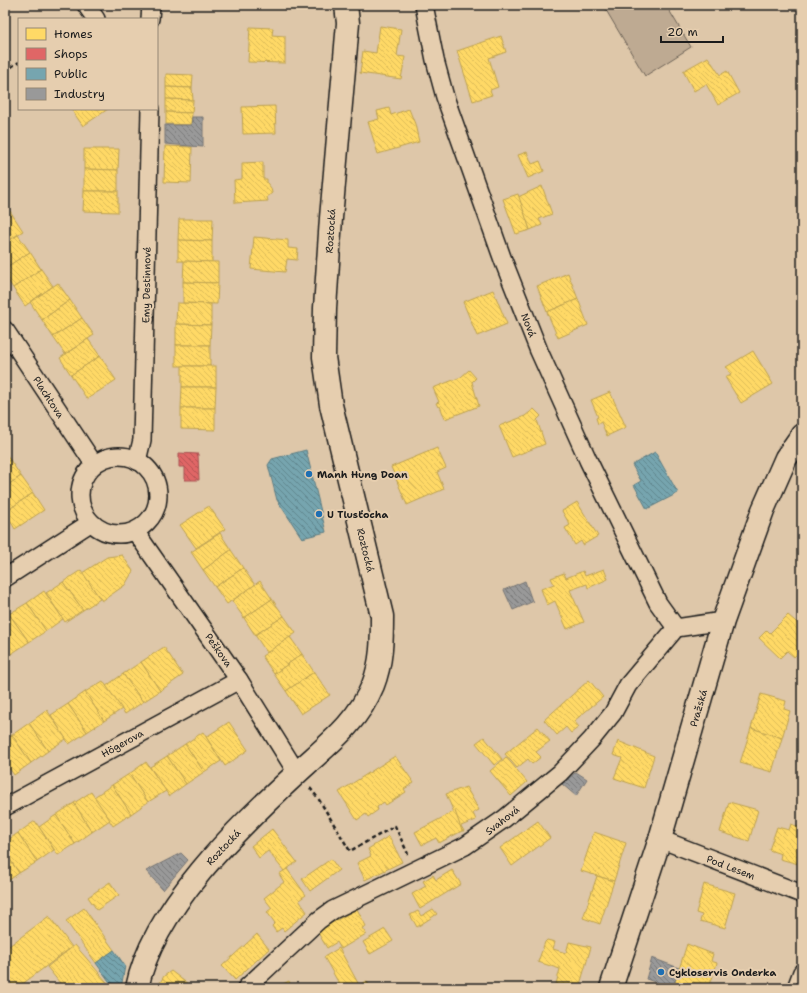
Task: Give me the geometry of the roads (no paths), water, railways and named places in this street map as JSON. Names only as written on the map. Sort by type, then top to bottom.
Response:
[{"type":"street","points":[[86,5],[95,18]]},
{"type":"street","points":[[150,5],[150,18]]},
{"type":"street","name":"Roztocká","points":[[137,988],[140,975],[152,946],[178,902],[209,860],[297,773],[341,734],[359,712],[373,685],[382,651],[382,616],[331,405],[324,357],[325,308],[331,218],[348,23],[346,5]]},
{"type":"street","name":"Nová","points":[[424,5],[435,60],[445,97],[503,260],[539,351],[588,460],[658,603],[676,628]]},
{"type":"street","name":"Emy Destinnové","points":[[138,461],[142,440],[150,110]]},
{"type":"street","name":"Plachtova","points":[[5,330],[94,464]]},
{"type":"street","name":"Pražská","points":[[611,988],[660,839],[723,621],[774,484],[786,458],[802,435]]},
{"type":"street","points":[[117,456],[138,461],[144,465],[153,477],[158,491],[157,505],[151,518],[135,531],[115,535],[101,531],[90,522],[82,511],[79,498],[80,486],[85,474],[94,464],[105,458],[117,456]]},
{"type":"street","points":[[6,574],[90,522]]},
{"type":"street","name":"Peškova","points":[[135,531],[239,680],[297,773]]},
{"type":"street","points":[[676,628],[723,621]]},
{"type":"street","name":"Svahová","points":[[246,988],[319,920],[333,910],[417,870],[480,837],[560,773],[613,713],[628,685],[676,628]]},
{"type":"street","name":"Högerova","points":[[5,807],[239,680]]},
{"type":"street","name":"Pod Lesem","points":[[660,839],[802,894]]},
{"type":"street","points":[[796,988],[802,972]]},
{"type":"place","name":"Manh Hung Doan","points":[[309,474]]},
{"type":"place","name":"U Tlusťocha","points":[[319,514]]},
{"type":"place","name":"Cykloservis Onderka","points":[[661,972]]}]
